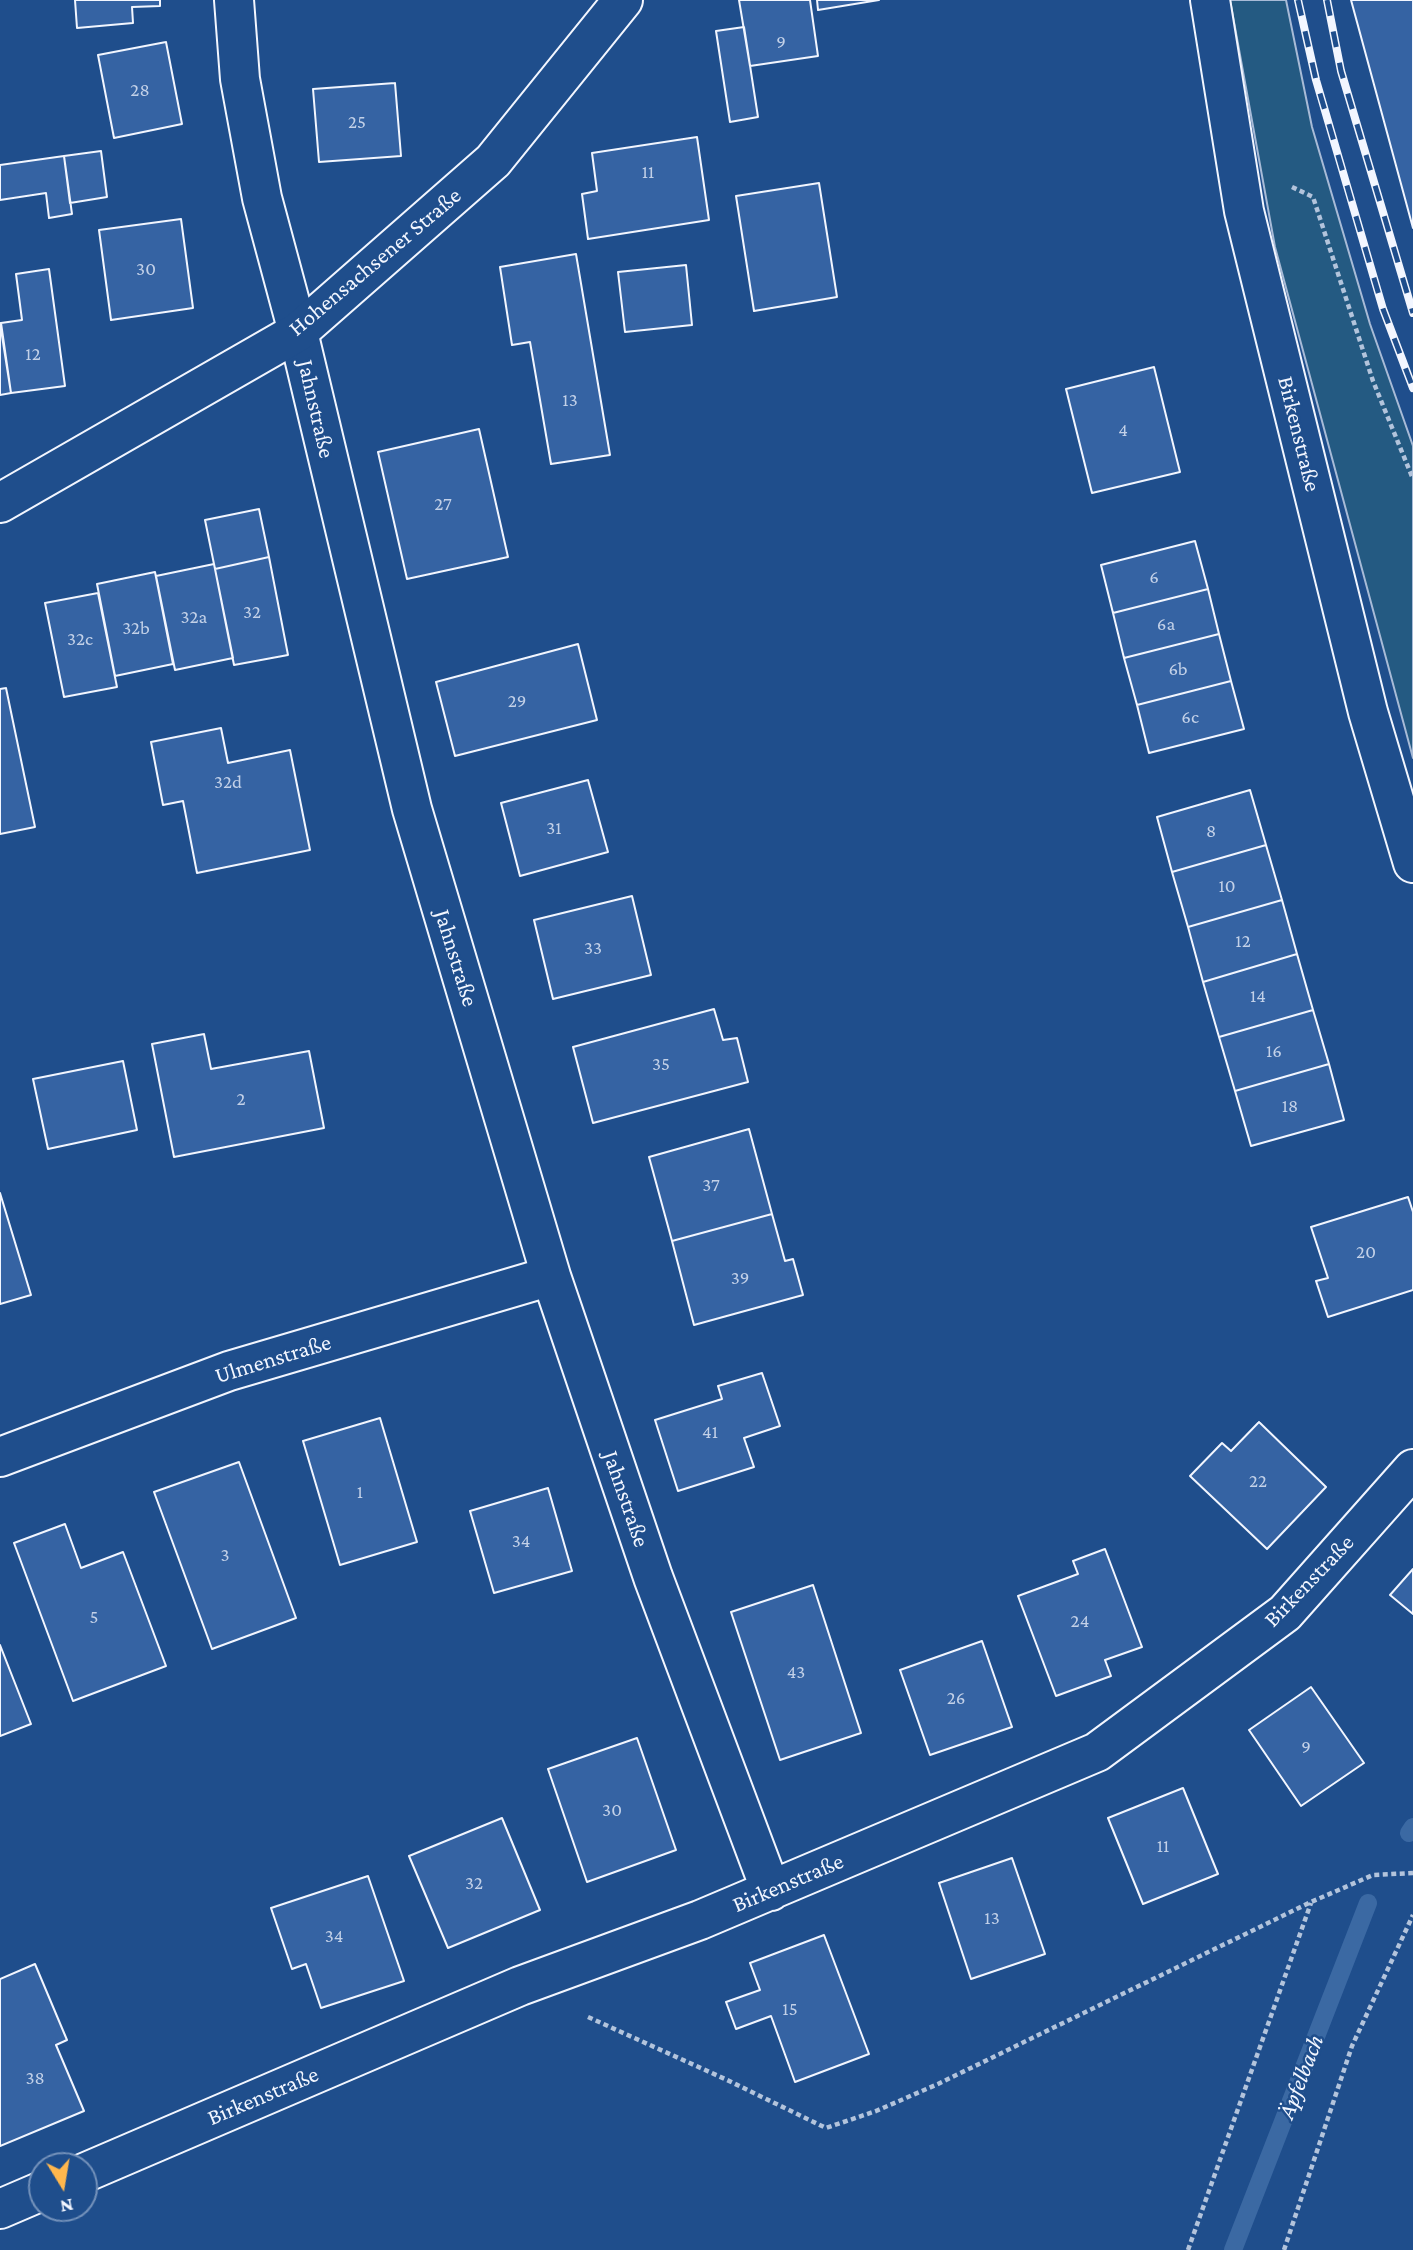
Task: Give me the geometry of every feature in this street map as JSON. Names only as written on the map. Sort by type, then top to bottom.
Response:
[{"type":"street","name":"Jahnstraße","points":[[234,0],[240,79],[262,198],[298,332],[412,809],[551,1276],[653,1577],[771,1891]]},
{"type":"street","name":"Hohensachsener Straße","points":[[0,503],[298,332],[493,161],[623,0]]},
{"type":"street","name":"Birkenstraße","points":[[1210,0],[1235,166],[1247,225],[1368,712],[1413,863]]},
{"type":"street","name":"Ulmenstraße","points":[[0,1457],[229,1371],[551,1276]]},
{"type":"street","name":"Birkenstraße","points":[[98,2167],[520,1986],[700,1920],[1097,1752],[1285,1613],[1413,1469]]},
{"type":"street","points":[[0,2209],[28,2197]]},
{"type":"path","points":[[1235,166],[1280,181],[1313,197],[1373,380],[1413,479]]},
{"type":"path","points":[[520,1986],[713,2073],[826,2128],[876,2111],[938,2084],[1311,1902],[1373,1875],[1413,1873]]},
{"type":"path","points":[[1188,2250],[1311,1902]]},
{"type":"path","points":[[1284,2250],[1352,2046],[1413,1915]]},
{"type":"shaded area","points":[[1230,0],[1286,0],[1312,127],[1370,324],[1413,446],[1413,758],[1275,247]]},
{"type":"building","points":[[75,0],[160,0],[160,6],[132,7],[133,23],[77,28]]},
{"type":"building","points":[[739,0],[810,0],[818,56],[750,66]]},
{"type":"building","points":[[817,0],[879,0],[818,10]]},
{"type":"building","points":[[1351,0],[1413,0],[1413,228]]},
{"type":"building","points":[[744,27],[758,117],[730,122],[716,31]]},
{"type":"building","points":[[166,42],[182,124],[114,138],[98,55]]},
{"type":"building","points":[[395,83],[401,156],[319,162],[313,89]]},
{"type":"building","points":[[697,137],[709,220],[588,239],[582,194],[597,191],[592,153]]},
{"type":"building","points":[[101,151],[107,197],[70,203],[64,156]]},
{"type":"building","points":[[64,156],[72,214],[49,218],[46,193],[0,200],[0,165]]},
{"type":"building","points":[[819,183],[837,297],[754,311],[736,196]]},
{"type":"building","points":[[181,219],[193,308],[111,320],[99,230]]},
{"type":"building","points":[[576,254],[610,455],[551,464],[530,342],[512,345],[500,267]]},
{"type":"building","points":[[686,265],[692,325],[625,332],[618,272]]},
{"type":"building","points":[[49,269],[65,386],[11,393],[1,323],[22,320],[16,274]]},
{"type":"building","points":[[0,323],[11,393],[0,395]]},
{"type":"building","points":[[1154,367],[1180,472],[1092,493],[1066,389]]},
{"type":"building","points":[[479,429],[508,557],[407,579],[378,452]]},
{"type":"building","points":[[259,509],[269,557],[215,569],[205,520]]},
{"type":"building","points":[[1195,541],[1208,589],[1113,613],[1101,565]]},
{"type":"building","points":[[269,557],[288,655],[234,665],[215,569]]},
{"type":"building","points":[[214,564],[233,658],[175,670],[156,576]]},
{"type":"building","points":[[155,572],[173,664],[115,676],[97,584]]},
{"type":"building","points":[[1208,589],[1219,634],[1124,658],[1113,613]]},
{"type":"building","points":[[98,593],[117,687],[64,697],[45,603]]},
{"type":"building","points":[[1219,634],[1231,681],[1137,705],[1124,658]]},
{"type":"building","points":[[578,644],[597,720],[455,756],[436,682]]},
{"type":"building","points":[[1231,681],[1244,729],[1149,753],[1137,705]]},
{"type":"building","points":[[6,688],[35,827],[0,834],[0,689]]},
{"type":"building","points":[[221,728],[228,763],[290,750],[310,850],[197,873],[183,801],[163,805],[151,742]]},
{"type":"building","points":[[588,780],[608,852],[520,876],[501,803]]},
{"type":"building","points":[[1250,790],[1266,845],[1172,872],[1157,817]]},
{"type":"building","points":[[1266,845],[1282,900],[1188,927],[1172,872]]},
{"type":"building","points":[[632,896],[651,975],[553,999],[534,920]]},
{"type":"building","points":[[1282,900],[1297,954],[1203,982],[1188,927]]},
{"type":"building","points":[[1297,954],[1313,1010],[1219,1037],[1203,982]]},
{"type":"building","points":[[714,1009],[723,1040],[737,1038],[748,1082],[593,1123],[573,1047]]},
{"type":"building","points":[[1313,1010],[1329,1064],[1235,1091],[1219,1037]]},
{"type":"building","points":[[204,1034],[211,1069],[309,1051],[324,1128],[174,1157],[152,1044]]},
{"type":"building","points":[[123,1061],[137,1130],[48,1149],[33,1079]]},
{"type":"building","points":[[1329,1064],[1344,1120],[1251,1146],[1235,1091]]},
{"type":"building","points":[[749,1129],[772,1214],[672,1241],[649,1157]]},
{"type":"building","points":[[0,1193],[31,1295],[0,1304]]},
{"type":"building","points":[[1408,1197],[1413,1212],[1413,1290],[1328,1317],[1316,1281],[1328,1278],[1311,1227]]},
{"type":"building","points":[[772,1214],[785,1261],[793,1259],[803,1295],[694,1325],[672,1241]]},
{"type":"building","points":[[762,1373],[780,1426],[744,1438],[754,1467],[678,1491],[655,1420],[722,1399],[718,1386]]},
{"type":"building","points":[[380,1418],[417,1542],[340,1565],[303,1441]]},
{"type":"building","points":[[1259,1422],[1326,1487],[1267,1549],[1190,1476],[1222,1443],[1231,1451]]},
{"type":"building","points":[[239,1462],[296,1618],[212,1649],[154,1492]]},
{"type":"building","points":[[548,1488],[572,1571],[494,1593],[470,1511]]},
{"type":"building","points":[[65,1524],[81,1568],[123,1552],[166,1666],[73,1701],[14,1543]]},
{"type":"building","points":[[1105,1549],[1142,1647],[1105,1660],[1111,1676],[1056,1696],[1018,1596],[1078,1574],[1073,1561]]},
{"type":"building","points":[[1413,1569],[1413,1614],[1390,1595]]},
{"type":"building","points":[[813,1585],[861,1733],[780,1760],[731,1612]]},
{"type":"building","points":[[982,1641],[1012,1727],[930,1755],[900,1670]]},
{"type":"building","points":[[0,1645],[31,1724],[0,1736]]},
{"type":"building","points":[[1311,1687],[1364,1763],[1301,1806],[1249,1730]]},
{"type":"building","points":[[637,1738],[676,1850],[587,1882],[548,1769]]},
{"type":"building","points":[[1183,1788],[1218,1874],[1143,1904],[1108,1818]]},
{"type":"building","points":[[502,1818],[540,1910],[448,1948],[409,1856]]},
{"type":"building","points":[[1012,1858],[1045,1954],[971,1979],[939,1883]]},
{"type":"building","points":[[368,1876],[404,1981],[321,2008],[306,1964],[292,1969],[271,1908]]},
{"type":"building","points":[[824,1935],[869,2054],[795,2082],[771,2016],[736,2029],[726,2002],[760,1990],[750,1963]]},
{"type":"building","points":[[35,1964],[67,2040],[56,2045],[84,2111],[0,2146],[0,1979]]},
{"type":"waterway","name":"Äpfelbach","points":[[1409,1833],[1413,1827]]},
{"type":"waterway","name":"Äpfelbach","points":[[1233,2250],[1368,1903]]},
{"type":"railway","points":[[1298,0],[1316,80],[1383,309],[1413,388]]},
{"type":"railway","points":[[1327,0],[1341,71],[1413,313]]}]
